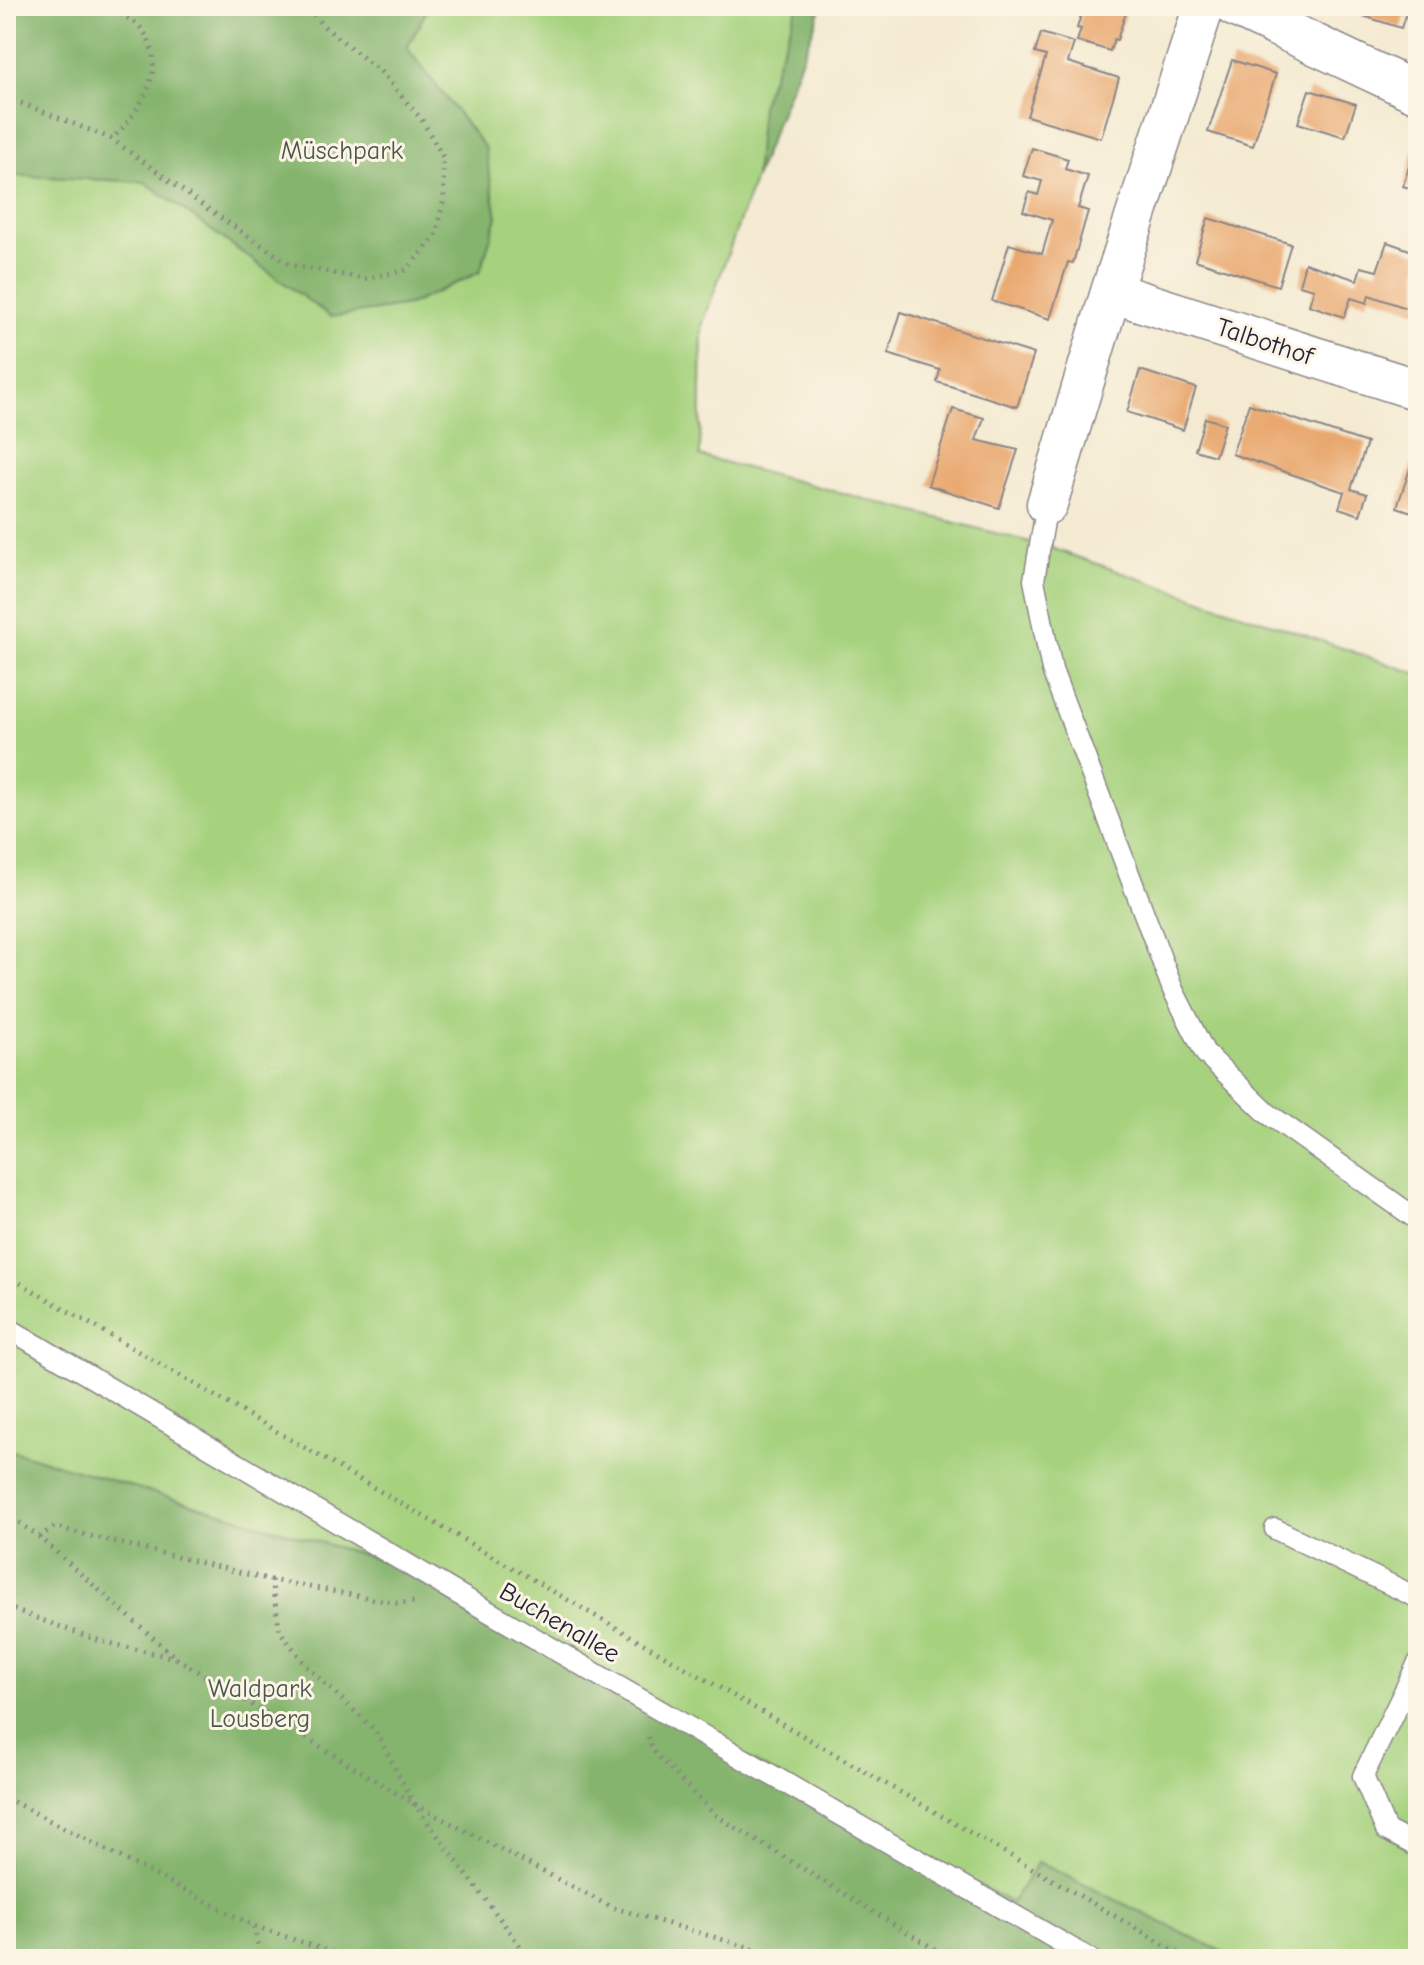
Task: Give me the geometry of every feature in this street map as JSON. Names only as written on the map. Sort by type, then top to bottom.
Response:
[{"type":"street","points":[[1047,504],[1111,292],[1204,6]]},
{"type":"street","points":[[1234,6],[1418,93]]},
{"type":"street","name":"Talbothof","points":[[1111,292],[1418,390]]},
{"type":"lane","points":[[1047,504],[1034,580],[1052,670],[1173,990],[1205,1053],[1267,1113],[1418,1220]]},
{"type":"lane","name":"Buchenallee","points":[[6,1327],[453,1591],[1090,1959]]},
{"type":"lane","points":[[1275,1529],[1418,1598]]},
{"type":"lane","points":[[1418,1663],[1363,1776],[1386,1830],[1418,1847]]},
{"type":"path","points":[[106,6],[130,18],[144,32],[153,75],[145,98],[112,139]]},
{"type":"path","points":[[6,97],[112,139],[291,265],[364,279],[406,270],[436,236],[444,199],[443,157],[422,120],[380,71],[321,24],[308,6]]},
{"type":"path","points":[[6,1275],[1189,1959]]},
{"type":"path","points":[[6,1513],[39,1537],[176,1658],[414,1804],[611,1907],[789,1959]]},
{"type":"path","points":[[39,1537],[54,1527],[271,1580],[397,1603],[439,1601],[453,1591]]},
{"type":"path","points":[[271,1580],[280,1631],[306,1666],[375,1730],[414,1804],[530,1959]]},
{"type":"path","points":[[6,1607],[100,1641],[176,1658]]},
{"type":"path","points":[[653,1751],[715,1815],[951,1959]]},
{"type":"path","points":[[6,1798],[254,1926],[352,1959]]},
{"type":"path","points":[[254,1926],[263,1959]]},
{"type":"path","points":[[6,1951],[26,1959]]},
{"type":"green space","points":[[6,6],[822,6],[702,326],[700,456],[1045,546],[1418,674],[1418,1959],[6,1959]]},
{"type":"green space","name":"Müschpark","points":[[6,6],[429,6],[407,48],[485,148],[497,217],[480,272],[409,305],[331,317],[145,182],[6,175]]},
{"type":"green space","points":[[798,6],[822,6],[755,178],[761,106]]},
{"type":"green space","name":"Waldpark Lousberg","points":[[6,1449],[390,1563],[1011,1903],[1038,1862],[1237,1959],[6,1959]]},
{"type":"building","points":[[1084,6],[1128,6],[1117,40],[1114,39],[1110,51],[1077,41],[1081,29],[1077,28]]},
{"type":"building","points":[[1332,6],[1418,6],[1418,20],[1405,16],[1401,28]]},
{"type":"building","points":[[1041,33],[1074,43],[1068,62],[1119,78],[1101,138],[1027,116],[1046,56],[1035,53]]},
{"type":"building","points":[[1232,60],[1276,74],[1253,146],[1208,132]]},
{"type":"building","points":[[1309,90],[1356,104],[1345,137],[1298,123]]},
{"type":"building","points":[[1418,139],[1418,191],[1403,186]]},
{"type":"building","points":[[1032,148],[1068,159],[1065,169],[1088,176],[1078,208],[1088,211],[1073,263],[1068,262],[1050,319],[992,301],[1009,244],[1042,254],[1052,220],[1023,211],[1029,192],[1038,195],[1042,181],[1023,176]]},
{"type":"building","points":[[1208,218],[1291,244],[1278,286],[1195,260]]},
{"type":"building","points":[[1387,242],[1418,253],[1418,312],[1369,295],[1367,303],[1351,298],[1344,317],[1309,305],[1314,289],[1299,285],[1305,263],[1357,280],[1361,267],[1377,271]]},
{"type":"building","points":[[901,312],[1034,354],[1017,407],[937,382],[940,370],[888,354]]},
{"type":"building","points":[[1140,370],[1196,388],[1183,430],[1127,412]]},
{"type":"building","points":[[1249,404],[1367,443],[1351,489],[1367,494],[1360,515],[1339,508],[1344,492],[1232,454]]},
{"type":"building","points":[[953,409],[984,418],[976,440],[1018,450],[999,508],[928,485]]},
{"type":"building","points":[[1205,418],[1225,424],[1215,456],[1195,450]]},
{"type":"building","points":[[1414,457],[1418,458],[1418,514],[1397,507]]}]
